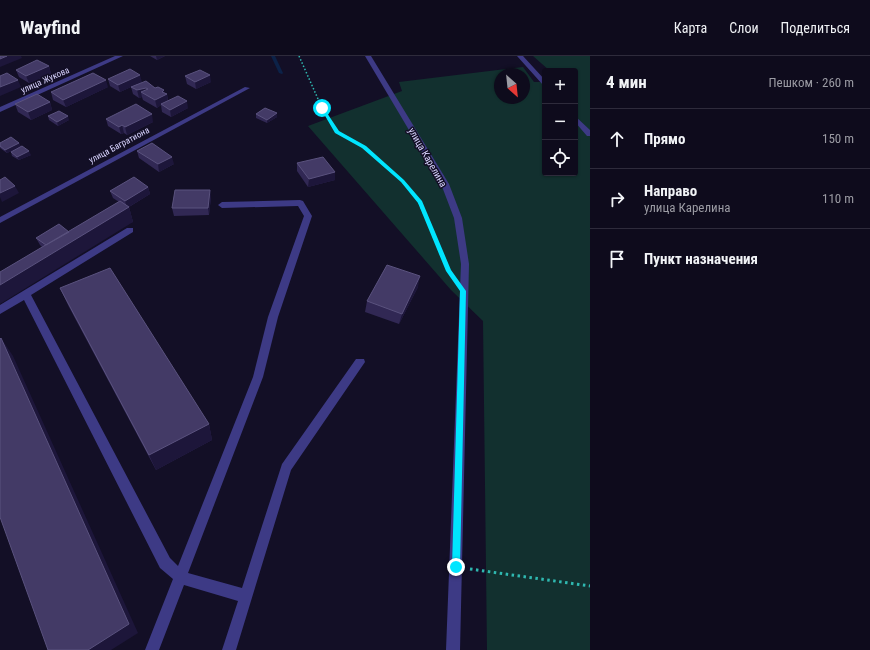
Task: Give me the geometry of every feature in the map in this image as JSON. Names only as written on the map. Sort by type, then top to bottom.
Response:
[{"type":"street","name":"улица Жукова","points":[[0,110],[120,56]]},
{"type":"street","name":"улица Карелина","points":[[368,56],[445,184],[458,218],[465,264],[453,650]]},
{"type":"street","points":[[520,56],[542,81]]},
{"type":"street","name":"улица Багратиона","points":[[0,220],[247,88]]},
{"type":"street","points":[[578,121],[590,134]]},
{"type":"street","points":[[152,650],[258,377],[273,317],[308,216],[300,203],[222,205]]},
{"type":"street","points":[[0,310],[130,230]]},
{"type":"street","points":[[26,294],[165,563],[180,577],[246,596]]},
{"type":"street","points":[[229,650],[286,468],[360,362]]},
{"type":"path","points":[[299,56],[322,108],[337,132],[364,147],[403,181],[420,202],[449,271],[463,291]]},
{"type":"path","points":[[456,567],[590,586]]},
{"type":"green space","points":[[533,56],[590,56],[590,650],[487,650],[483,321],[451,290],[308,126],[402,91],[399,82],[494,71],[494,104],[530,104],[530,77],[534,82],[542,82],[542,176],[578,176],[578,68],[547,68]]},
{"type":"building","points":[[0,56],[7,56],[0,59]]},
{"type":"building","points":[[37,60],[49,66],[26,76],[16,70]]},
{"type":"building","points":[[130,69],[140,75],[118,85],[108,79]]},
{"type":"building","points":[[200,70],[210,75],[195,82],[185,76]]},
{"type":"building","points":[[7,73],[18,80],[0,87],[0,76]]},
{"type":"building","points":[[93,73],[106,80],[63,100],[51,92]]},
{"type":"building","points":[[146,81],[155,88],[158,87],[164,90],[162,92],[167,94],[155,100],[141,92],[148,89],[137,90],[131,87]]},
{"type":"building","points":[[37,94],[50,102],[28,112],[15,104]]},
{"type":"building","points":[[178,96],[187,101],[170,110],[161,104]]},
{"type":"building","points":[[136,104],[152,114],[125,127],[122,125],[119,127],[106,119]]},
{"type":"building","points":[[265,108],[277,113],[267,120],[256,114]]},
{"type":"building","points":[[59,111],[68,116],[57,122],[48,116]]},
{"type":"building","points":[[11,137],[19,143],[5,150],[0,146],[0,143]]},
{"type":"building","points":[[152,143],[172,157],[158,164],[137,151]]},
{"type":"building","points":[[22,146],[29,151],[17,157],[11,152]]},
{"type":"building","points":[[323,157],[335,172],[309,179],[297,163]]},
{"type":"building","points":[[5,177],[15,186],[0,193],[0,180]]},
{"type":"building","points":[[134,177],[148,187],[125,201],[110,191]]},
{"type":"building","points":[[175,190],[210,190],[208,208],[172,208]]},
{"type":"building","points":[[120,201],[129,207],[0,285],[0,272]]},
{"type":"building","points":[[59,224],[69,232],[46,245],[36,238]]},
{"type":"building","points":[[387,265],[420,276],[402,314],[367,301]]},
{"type":"building","points":[[110,268],[209,424],[149,455],[60,288]]},
{"type":"building","points":[[1,338],[129,624],[88,650],[48,650],[0,517]]},
{"type":"waterway","points":[[273,56],[281,73]]},
{"type":"route","points":[[322,108],[337,132],[364,147],[403,181],[420,202],[449,271],[463,291],[456,567]]}]
